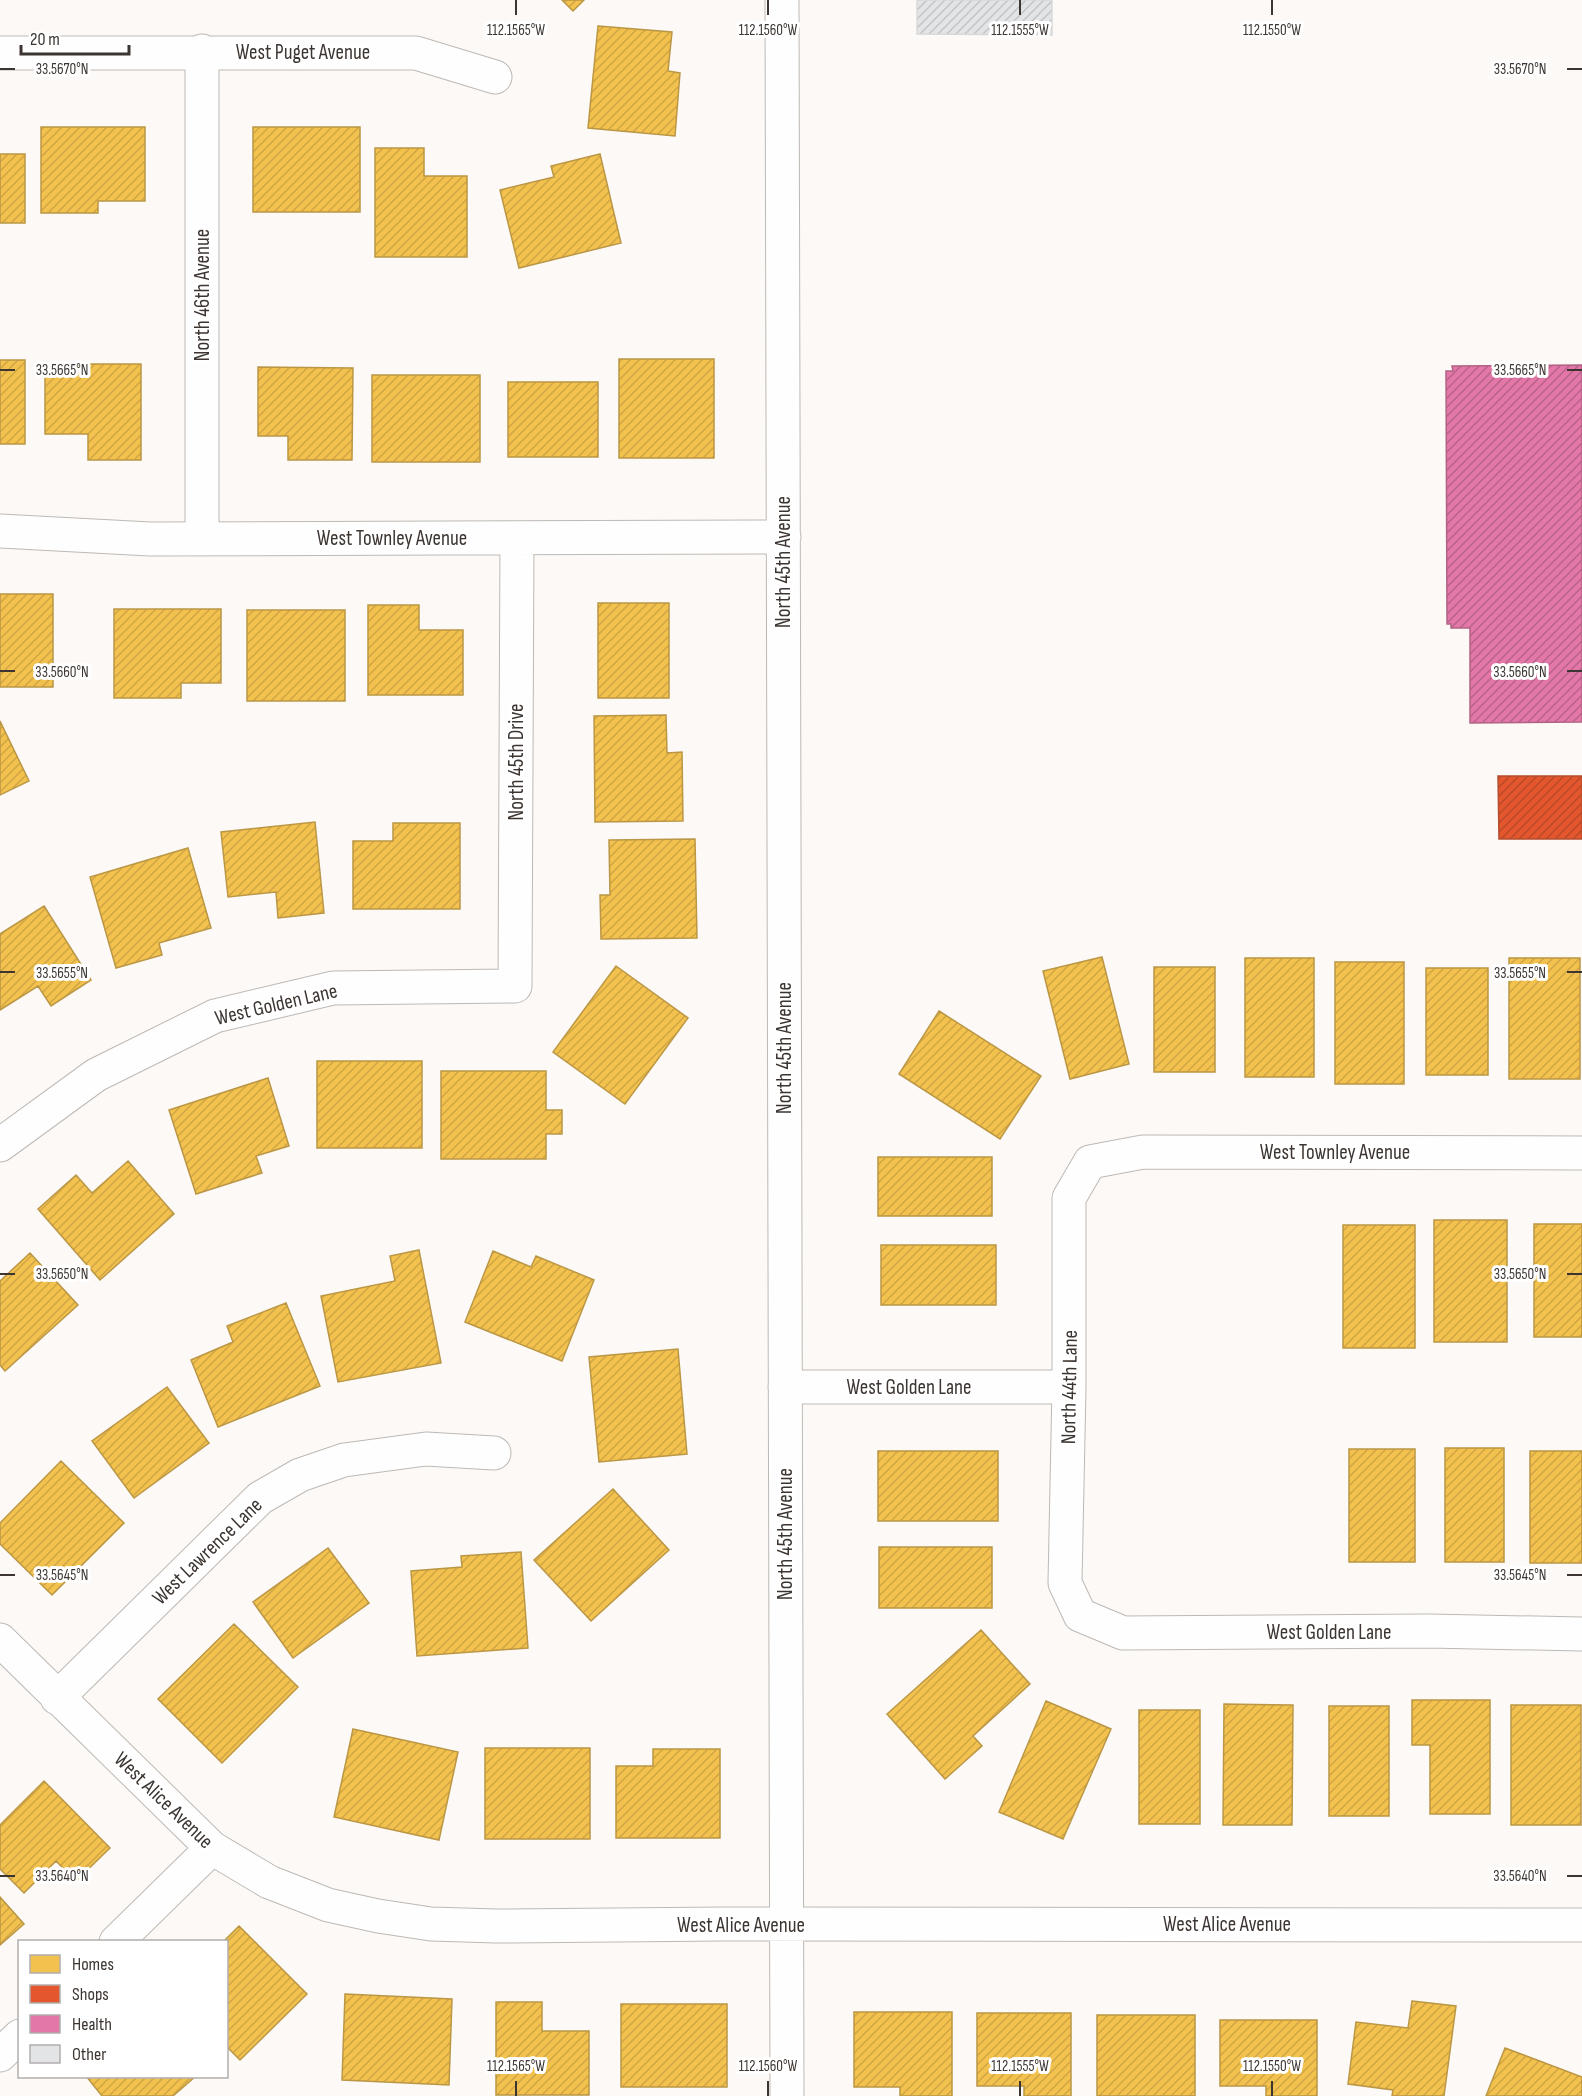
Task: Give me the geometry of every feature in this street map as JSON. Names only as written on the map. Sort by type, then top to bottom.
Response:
[{"type":"street","name":"North 45th Avenue","points":[[782,0],[787,2096]]},
{"type":"street","name":"West Puget Avenue","points":[[0,53],[202,51],[416,53],[495,77]]},
{"type":"street","name":"North 46th Avenue","points":[[202,51],[202,539]]},
{"type":"street","name":"West Townley Avenue","points":[[0,531],[150,539],[784,537]]},
{"type":"street","name":"North 45th Drive","points":[[515,986],[517,538]]},
{"type":"street","name":"West Golden Lane","points":[[0,1145],[96,1076],[215,1016],[333,987],[515,986]]},
{"type":"street","name":"West Townley Avenue","points":[[1090,1162],[1143,1152],[1582,1153]]},
{"type":"street","name":"North 44th Lane","points":[[1080,1615],[1065,1583],[1070,1387],[1070,1198],[1090,1162]]},
{"type":"street","name":"West Golden Lane","points":[[785,1387],[1070,1387]]},
{"type":"street","name":"West Lawrence Lane","points":[[57,1698],[260,1498],[300,1475],[344,1460],[426,1449],[494,1453]]},
{"type":"street","name":"West Golden Lane","points":[[1080,1615],[1123,1633],[1428,1631],[1582,1634]]},
{"type":"street","name":"West Alice Avenue","points":[[0,1640],[212,1848],[269,1882],[328,1905],[378,1916],[431,1924],[496,1926],[1582,1925]]},
{"type":"street","points":[[117,1940],[212,1848]]},
{"type":"street","points":[[0,2055],[18,2038]]},
{"type":"building: Homes","points":[[562,0],[584,0],[573,11]]},
{"type":"building: Homes","points":[[598,26],[672,32],[668,71],[680,73],[675,136],[588,128]]},
{"type":"building: Homes","points":[[41,127],[145,127],[145,201],[98,201],[98,213],[41,213]]},
{"type":"building: Homes","points":[[253,127],[360,127],[360,212],[253,212]]},
{"type":"building: Homes","points":[[375,148],[424,148],[424,176],[467,176],[467,257],[375,257]]},
{"type":"building: Homes","points":[[0,154],[25,154],[25,223],[0,223]]},
{"type":"building: Homes","points":[[600,154],[621,243],[519,268],[500,190],[554,177],[551,166]]},
{"type":"building: Homes","points":[[619,359],[714,359],[714,458],[619,458]]},
{"type":"building: Homes","points":[[0,360],[25,360],[25,444],[0,444]]},
{"type":"building: Homes","points":[[45,364],[141,364],[141,460],[88,460],[88,434],[45,434]]},
{"type":"building: Homes","points":[[258,367],[353,368],[352,460],[288,460],[288,436],[258,436]]},
{"type":"building: Homes","points":[[372,375],[480,375],[480,462],[372,462]]},
{"type":"building: Homes","points":[[508,382],[598,382],[598,457],[508,457]]},
{"type":"building: Homes","points":[[0,594],[53,594],[53,687],[0,687]]},
{"type":"building: Homes","points":[[598,603],[669,603],[669,698],[598,698]]},
{"type":"building: Homes","points":[[368,605],[419,605],[419,630],[463,630],[463,695],[368,695]]},
{"type":"building: Homes","points":[[114,609],[221,609],[221,683],[181,683],[181,698],[114,698]]},
{"type":"building: Homes","points":[[247,610],[345,610],[345,701],[247,701]]},
{"type":"building: Homes","points":[[666,715],[667,753],[682,752],[683,821],[595,822],[594,716]]},
{"type":"building: Homes","points":[[0,721],[29,781],[0,795]]},
{"type":"building: Homes","points":[[315,822],[324,913],[278,918],[276,892],[228,897],[221,832]]},
{"type":"building: Homes","points":[[393,823],[460,823],[460,909],[353,909],[353,841],[393,841]]},
{"type":"building: Homes","points":[[695,839],[697,938],[601,939],[600,895],[610,895],[609,840]]},
{"type":"building: Homes","points":[[188,848],[211,928],[159,943],[162,955],[116,968],[90,877]]},
{"type":"building: Homes","points":[[44,906],[91,980],[51,1006],[38,986],[0,1010],[0,934]]},
{"type":"building: Homes","points":[[1102,957],[1129,1064],[1070,1079],[1043,971]]},
{"type":"building: Homes","points":[[1245,958],[1314,958],[1314,1077],[1245,1077]]},
{"type":"building: Homes","points":[[1509,958],[1580,958],[1580,1079],[1509,1079]]},
{"type":"building: Homes","points":[[1335,962],[1404,962],[1404,1084],[1335,1084]]},
{"type":"building: Homes","points":[[616,966],[688,1018],[625,1104],[553,1052]]},
{"type":"building: Homes","points":[[1154,967],[1215,967],[1215,1072],[1154,1072]]},
{"type":"building: Homes","points":[[1426,968],[1488,968],[1488,1075],[1426,1075]]},
{"type":"building: Homes","points":[[939,1011],[1041,1076],[1000,1139],[899,1074]]},
{"type":"building: Homes","points":[[317,1061],[422,1061],[422,1148],[317,1148]]},
{"type":"building: Homes","points":[[441,1071],[546,1071],[546,1110],[562,1110],[562,1134],[546,1134],[546,1159],[441,1159]]},
{"type":"building: Homes","points":[[268,1078],[289,1146],[256,1156],[262,1173],[196,1194],[169,1110]]},
{"type":"building: Homes","points":[[878,1157],[992,1157],[992,1216],[878,1216]]},
{"type":"building: Homes","points":[[128,1161],[174,1214],[100,1280],[38,1209],[76,1175],[92,1193]]},
{"type":"building: Homes","points":[[1434,1220],[1507,1220],[1507,1342],[1434,1342]]},
{"type":"building: Homes","points":[[1534,1224],[1582,1224],[1582,1337],[1534,1337]]},
{"type":"building: Homes","points":[[1343,1225],[1415,1225],[1415,1348],[1343,1348]]},
{"type":"building: Homes","points":[[881,1245],[996,1245],[996,1305],[881,1305]]},
{"type":"building: Homes","points":[[419,1250],[441,1363],[338,1382],[321,1296],[395,1281],[390,1256]]},
{"type":"building: Homes","points":[[493,1251],[531,1267],[536,1256],[594,1280],[562,1361],[465,1322]]},
{"type":"building: Homes","points":[[30,1253],[78,1305],[5,1371],[0,1365],[0,1281]]},
{"type":"building: Homes","points":[[286,1303],[320,1386],[218,1427],[191,1360],[233,1342],[227,1326]]},
{"type":"building: Homes","points":[[678,1349],[687,1454],[599,1462],[589,1357]]},
{"type":"building: Homes","points":[[167,1387],[209,1443],[134,1498],[92,1441]]},
{"type":"building: Homes","points":[[1445,1448],[1504,1448],[1504,1562],[1445,1562]]},
{"type":"building: Homes","points":[[1349,1449],[1415,1449],[1415,1562],[1349,1562]]},
{"type":"building: Homes","points":[[878,1451],[998,1451],[998,1521],[878,1521]]},
{"type":"building: Homes","points":[[1530,1451],[1582,1451],[1582,1563],[1530,1563]]},
{"type":"building: Homes","points":[[61,1461],[124,1523],[52,1595],[0,1544],[0,1523]]},
{"type":"building: Homes","points":[[613,1489],[669,1550],[591,1621],[534,1560]]},
{"type":"building: Homes","points":[[879,1547],[992,1547],[992,1608],[879,1608]]},
{"type":"building: Homes","points":[[328,1548],[369,1603],[293,1658],[253,1602]]},
{"type":"building: Homes","points":[[521,1552],[528,1648],[417,1656],[411,1571],[462,1567],[461,1556]]},
{"type":"building: Homes","points":[[234,1624],[298,1687],[222,1763],[158,1699]]},
{"type":"building: Homes","points":[[981,1630],[1030,1684],[973,1736],[982,1746],[945,1779],[887,1714]]},
{"type":"building: Homes","points":[[1412,1700],[1490,1700],[1490,1814],[1430,1814],[1430,1745],[1412,1745]]},
{"type":"building: Homes","points":[[1046,1701],[1111,1729],[1063,1839],[999,1812]]},
{"type":"building: Homes","points":[[1224,1704],[1293,1705],[1292,1825],[1223,1825]]},
{"type":"building: Homes","points":[[1511,1705],[1581,1705],[1581,1825],[1511,1825]]},
{"type":"building: Homes","points":[[1329,1706],[1389,1706],[1389,1816],[1329,1816]]},
{"type":"building: Homes","points":[[1139,1710],[1200,1710],[1200,1824],[1139,1824]]},
{"type":"building: Homes","points":[[353,1729],[458,1752],[439,1840],[334,1817]]},
{"type":"building: Homes","points":[[485,1748],[590,1748],[590,1839],[485,1839]]},
{"type":"building: Homes","points":[[653,1749],[720,1749],[720,1838],[616,1838],[616,1766],[653,1766]]},
{"type":"building: Homes","points":[[44,1781],[110,1848],[76,1881],[56,1861],[24,1893],[0,1869],[0,1825]]},
{"type":"building: Homes","points":[[0,1897],[24,1924],[0,1945]]},
{"type":"building: Homes","points":[[239,1926],[307,1994],[240,2060],[228,2048],[228,1940],[225,1940]]},
{"type":"building: Homes","points":[[345,1994],[452,1999],[449,2085],[342,2080]]},
{"type":"building: Homes","points":[[1412,2001],[1456,2006],[1444,2096],[1392,2096],[1393,2090],[1348,2084],[1356,2022],[1408,2028]]},
{"type":"building: Homes","points":[[496,2002],[542,2002],[542,2031],[589,2031],[589,2095],[496,2095]]},
{"type":"building: Homes","points":[[621,2004],[727,2004],[727,2087],[621,2087]]},
{"type":"building: Homes","points":[[854,2012],[952,2012],[952,2096],[900,2096],[900,2087],[854,2087]]},
{"type":"building: Homes","points":[[977,2013],[1071,2013],[1071,2096],[1024,2096],[1024,2086],[977,2086]]},
{"type":"building: Homes","points":[[1097,2015],[1195,2015],[1195,2096],[1097,2096]]},
{"type":"building: Homes","points":[[1220,2020],[1317,2020],[1317,2096],[1266,2096],[1266,2086],[1220,2086]]},
{"type":"building: Homes","points":[[1505,2048],[1582,2077],[1582,2096],[1486,2096]]},
{"type":"building: Homes","points":[[88,2078],[194,2078],[173,2096],[102,2096]]},
{"type":"building: Shops","points":[[1498,776],[1582,776],[1582,839],[1499,839]]},
{"type":"building: Health","points":[[1582,365],[1582,722],[1470,723],[1470,628],[1451,628],[1451,624],[1447,624],[1446,371],[1453,371],[1452,366]]},
{"type":"building: Other","points":[[917,0],[1052,0],[1052,35],[917,34]]}]
